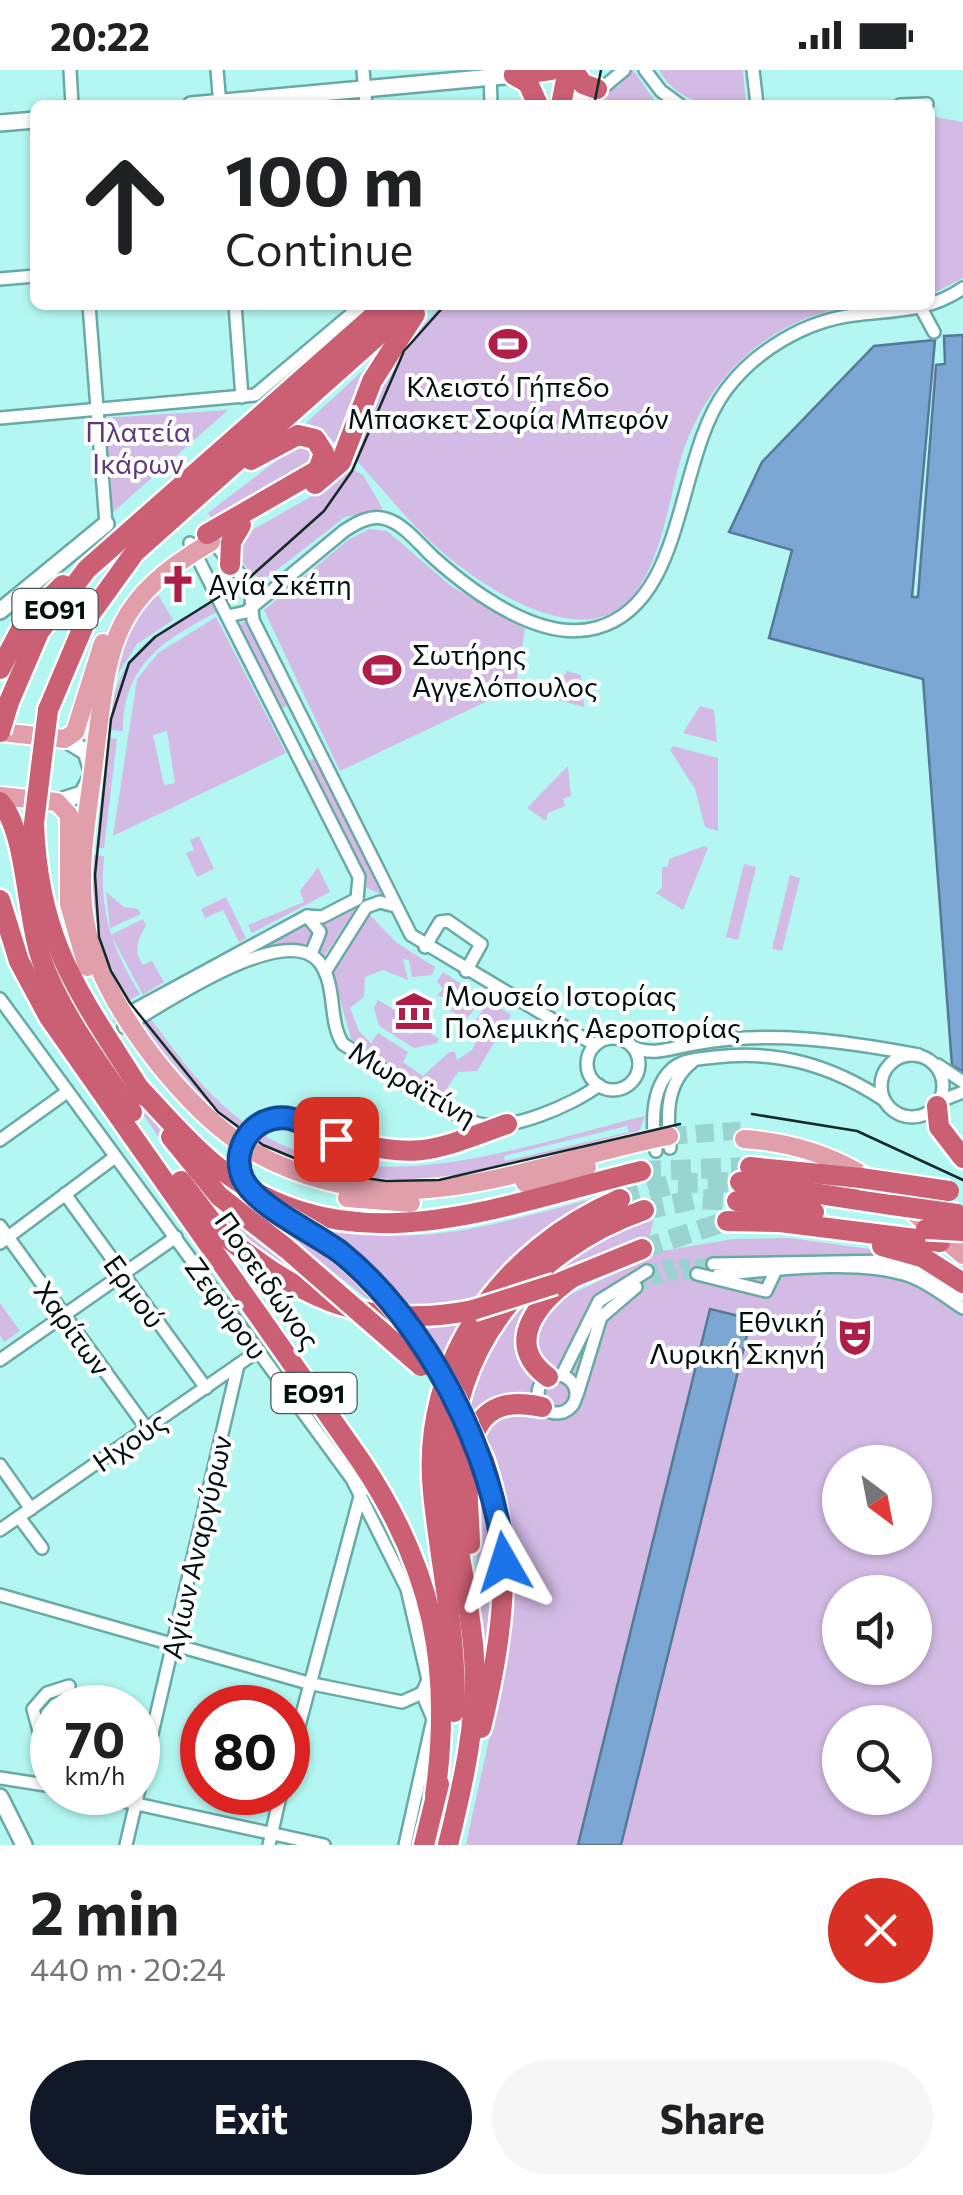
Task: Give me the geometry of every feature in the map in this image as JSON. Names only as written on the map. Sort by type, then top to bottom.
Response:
[{"type":"highway","points":[[514,75],[550,70],[541,100]]},
{"type":"highway","points":[[570,70],[583,84],[596,89]]},
{"type":"highway","points":[[564,100],[570,70]]},
{"type":"highway","points":[[514,75],[528,84],[537,100]]},
{"type":"highway","name":"ΕΟ91","points":[[0,732],[22,664],[46,621],[116,529],[380,310]]},
{"type":"highway","name":"Ποσειδώνος","points":[[406,310],[150,536],[109,583],[86,620],[48,710],[34,824],[39,881],[56,944],[87,1012],[183,1154],[219,1196],[412,1356],[468,1426],[484,1461],[498,1511],[504,1611],[492,1685],[461,1792]]},
{"type":"highway","points":[[201,542],[241,526],[336,470],[380,365],[418,310]]},
{"type":"highway","points":[[150,536],[286,439],[303,435],[321,445],[324,458],[318,470],[201,542]]},
{"type":"highway","points":[[232,569],[230,542],[241,526]]},
{"type":"highway","points":[[0,669],[14,638],[40,604],[116,529]]},
{"type":"highway","points":[[0,799],[16,828],[30,920],[62,1004],[214,1240]]},
{"type":"highway","name":"Ποσειδώνος","points":[[0,900],[19,961],[43,1008],[168,1184],[214,1240],[377,1484],[421,1572],[436,1632],[440,1671],[443,1721],[435,1796]]},
{"type":"highway","points":[[0,947],[26,1004],[54,1046],[214,1240]]},
{"type":"highway","name":"Ποσειδώνος","points":[[138,1087],[214,1164],[256,1192],[294,1209],[354,1222],[444,1220],[641,1171]]},
{"type":"highway","points":[[938,1103],[939,1127],[963,1158]]},
{"type":"highway","points":[[468,1426],[404,1322],[371,1280],[328,1243],[256,1195],[242,1176],[239,1157],[245,1140],[267,1120],[291,1119],[336,1139],[383,1152],[421,1152],[507,1124]]},
{"type":"highway","points":[[742,1183],[860,1178],[956,1191]]},
{"type":"highway","points":[[742,1183],[963,1244]]},
{"type":"highway","points":[[742,1183],[892,1205],[961,1220]]},
{"type":"highway","points":[[435,1796],[448,1750],[456,1676],[432,1470],[435,1431],[448,1373],[471,1322],[507,1274],[560,1230],[620,1199]]},
{"type":"highway","points":[[472,1636],[450,1470],[466,1380],[497,1316],[533,1275],[594,1231],[644,1210]]},
{"type":"highway","points":[[727,1221],[933,1235],[961,1220]]},
{"type":"highway","points":[[804,1224],[838,1240],[911,1253],[963,1283]]},
{"type":"highway","name":"Ποσειδώνος","points":[[214,1240],[281,1280],[336,1305],[395,1317],[473,1310],[564,1281],[642,1248]]},
{"type":"highway","points":[[555,1376],[529,1354],[529,1321],[564,1281]]},
{"type":"highway","points":[[461,1792],[472,1714],[470,1438],[488,1414],[500,1407],[542,1407]]},
{"type":"highway","name":"ΕΟ91","points":[[448,1845],[461,1792]]},
{"type":"highway","name":"ΕΟ91","points":[[424,1845],[435,1796]]},
{"type":"main road","points":[[0,732],[65,740],[81,722],[96,662],[122,602],[150,570],[201,542]]},
{"type":"main road","points":[[125,1021],[100,971],[85,920],[82,866],[106,672],[120,625],[155,578],[201,542]]},
{"type":"main road","points":[[0,799],[57,802],[71,823],[69,889],[74,932],[90,975],[195,1104],[238,1142],[290,1168],[346,1186],[383,1191],[440,1189],[662,1144]]},
{"type":"main road","points":[[963,1244],[856,1158],[802,1136],[746,1134],[801,1146],[850,1164],[963,1255]]},
{"type":"street","points":[[70,70],[72,100]]},
{"type":"street","points":[[218,70],[220,100]]},
{"type":"street","points":[[363,70],[365,97]]},
{"type":"street","points":[[573,100],[624,70]]},
{"type":"street","points":[[645,70],[673,100]]},
{"type":"street","points":[[753,70],[756,100]]},
{"type":"street","points":[[303,100],[365,97],[490,74],[514,75]]},
{"type":"street","points":[[490,74],[492,100]]},
{"type":"street","points":[[0,123],[30,120]]},
{"type":"street","points":[[0,280],[30,277]]},
{"type":"street","points":[[935,301],[963,288]]},
{"type":"street","points":[[0,612],[116,529],[97,410],[88,310]]},
{"type":"street","points":[[236,310],[242,397]]},
{"type":"street","points":[[0,418],[242,397],[265,389],[356,310]]},
{"type":"street","points":[[228,616],[251,608],[352,525],[384,518],[458,578],[512,611],[562,629],[587,630],[610,623],[638,603],[658,574],[700,436],[714,406],[737,376],[774,345],[824,322],[907,310]]},
{"type":"street","points":[[922,310],[934,332]]},
{"type":"street","points":[[201,542],[250,586],[252,620],[411,936],[595,1046]]},
{"type":"street","points":[[201,542],[213,586],[359,876],[362,903],[325,972]]},
{"type":"street","points":[[213,586],[232,569]]},
{"type":"street","points":[[250,586],[281,580]]},
{"type":"street","points":[[280,718],[297,709]]},
{"type":"street","points":[[57,802],[82,794],[92,774],[86,752],[65,740]]},
{"type":"street","points":[[300,758],[317,750]]},
{"type":"street","points":[[125,1021],[307,916],[322,917],[362,903],[395,906]]},
{"type":"street","points":[[242,956],[268,952],[311,954],[320,935],[307,916]]},
{"type":"street","points":[[425,947],[440,922],[448,921],[481,944],[466,971]]},
{"type":"street","name":"Μωραϊτίνη","points":[[311,954],[325,972],[344,1044],[476,1123],[507,1124],[572,1103],[599,1085]]},
{"type":"street","name":"Ζεφύρου","points":[[0,998],[258,1351],[378,1524],[418,1624],[428,1680],[422,1694],[434,1719],[405,1845]]},
{"type":"street","points":[[0,1025],[15,1019]]},
{"type":"street","points":[[595,1046],[614,1038],[633,1047],[664,1051],[749,1037],[797,1037],[924,1057],[963,1082]]},
{"type":"street","points":[[595,1046],[588,1070],[599,1085],[622,1088],[664,1051]]},
{"type":"street","points":[[868,1046],[880,1055],[884,1100]]},
{"type":"street","points":[[633,1047],[638,1071]]},
{"type":"street","points":[[861,1085],[884,1073],[900,1057],[924,1057]]},
{"type":"street","points":[[924,1057],[944,1083],[938,1103]]},
{"type":"street","points":[[662,1144],[673,1086],[696,1060],[795,1058],[861,1085],[896,1113],[913,1118],[963,1092]]},
{"type":"street","points":[[0,1140],[67,1092]]},
{"type":"street","points":[[3,1236],[115,1157]]},
{"type":"street","name":"Ερμού","points":[[65,1194],[206,1388]]},
{"type":"street","name":"Χαρίτων","points":[[3,1236],[147,1429]]},
{"type":"street","points":[[0,1360],[176,1237]]},
{"type":"street","points":[[963,1295],[918,1268],[890,1261],[716,1270],[893,1272],[916,1278],[963,1308]]},
{"type":"street","points":[[696,1274],[731,1286],[766,1290],[776,1270]]},
{"type":"street","points":[[636,1287],[601,1317],[572,1407],[560,1414],[542,1407],[538,1390],[555,1376],[599,1301],[646,1271]]},
{"type":"street","name":"Ηχούς","points":[[0,1530],[258,1351]]},
{"type":"street","name":"Αγίων Αναργύρων","points":[[160,1701],[238,1365]]},
{"type":"street","points":[[555,1376],[571,1380],[577,1395]]},
{"type":"street","points":[[0,1465],[32,1508]]},
{"type":"street","points":[[308,1683],[360,1493]]},
{"type":"street","points":[[19,1517],[42,1548]]},
{"type":"street","points":[[352,1522],[368,1518],[378,1524]]},
{"type":"street","points":[[0,1595],[308,1683],[402,1702],[422,1694]]},
{"type":"street","points":[[0,1778],[30,1781]]},
{"type":"street","points":[[0,1797],[24,1845]]},
{"type":"street","points":[[160,1810],[270,1839],[324,1845]]},
{"type":"street","name":"Αγίων Αναργύρων","points":[[126,1845],[133,1815]]},
{"type":"green space","points":[[633,70],[654,100],[592,100],[619,86]]},
{"type":"green space","points":[[659,70],[743,70],[746,100],[694,100],[667,82]]},
{"type":"green space","points":[[935,117],[963,122],[963,278],[935,292]]},
{"type":"green space","points":[[437,310],[834,310],[771,337],[724,379],[690,434],[647,574],[619,609],[595,618],[568,619],[540,611],[484,583],[417,528],[352,455],[381,383],[386,384],[405,344]]},
{"type":"green space","points":[[368,366],[335,443],[320,428],[306,423]]},
{"type":"green space","name":"Πλατεία Ικάρων","points":[[228,410],[111,514],[104,418]]},
{"type":"green space","points":[[298,444],[310,448],[315,457],[311,464],[212,520],[208,513]]},
{"type":"green space","points":[[350,467],[363,475],[383,509],[345,517],[269,576],[259,578],[247,568],[239,552],[247,533],[333,484]]},
{"type":"green space","points":[[369,529],[387,531],[451,586],[525,629],[515,688],[340,771],[264,610],[348,540]]},
{"type":"green space","points":[[154,588],[173,620],[137,644],[116,677],[123,641]]},
{"type":"green space","points":[[211,602],[217,612],[180,633],[150,657],[130,688],[123,731],[108,730],[119,682],[139,650],[169,626]]},
{"type":"green space","points":[[216,617],[286,753],[113,836],[137,679],[158,653]],"holes":[[[167,731],[175,783],[164,785],[153,735]]]},
{"type":"green space","points":[[246,621],[289,705],[282,708],[239,624]]},
{"type":"green space","points":[[567,671],[581,675],[584,707],[551,698]]},
{"type":"green space","points":[[700,706],[714,710],[717,742],[683,733]]},
{"type":"green space","points":[[108,738],[117,739],[104,848],[96,848]]},
{"type":"green space","points":[[673,746],[718,758],[718,831],[705,827],[695,789],[670,750]]},
{"type":"green space","points":[[315,758],[382,895],[367,888],[362,867],[308,761]]},
{"type":"green space","points":[[568,766],[571,796],[563,799],[565,806],[548,813],[546,821],[527,808]]},
{"type":"green space","points":[[199,836],[214,869],[197,877],[186,853],[194,850],[190,840]]},
{"type":"green space","points":[[704,846],[708,848],[683,910],[656,893],[662,888],[662,867],[668,867],[669,859]]},
{"type":"green space","points":[[94,855],[104,856],[103,894],[109,928],[140,994],[127,1002],[102,949],[93,895]]},
{"type":"green space","points":[[744,864],[756,867],[738,940],[726,937]]},
{"type":"green space","points":[[318,867],[330,892],[252,933],[248,925],[304,902],[300,891]]},
{"type":"green space","points":[[790,875],[800,878],[782,951],[772,949]]},
{"type":"green space","points":[[106,892],[124,907],[138,909],[141,914],[110,928]]},
{"type":"green space","points":[[226,897],[246,938],[239,942],[223,910],[205,918],[201,909]]},
{"type":"green space","points":[[352,906],[355,910],[323,958],[317,951],[326,936],[322,922]]},
{"type":"green space","points":[[369,914],[397,943],[435,967],[432,975],[412,977],[409,960],[403,959],[408,980],[383,970],[365,977],[364,997],[350,1008],[359,1031],[371,1043],[378,1033],[408,1052],[403,1062],[423,1076],[449,1052],[455,1052],[457,1060],[472,1050],[480,1033],[474,1024],[485,1006],[494,1004],[511,1015],[477,1071],[458,1072],[439,1100],[351,1039],[333,974]]},
{"type":"green space","points":[[143,919],[146,925],[138,955],[143,965],[152,961],[164,982],[143,995],[111,935]]},
{"type":"green space","points":[[303,923],[316,934],[312,943],[260,948]]},
{"type":"green space","points":[[443,972],[483,998],[466,1020],[442,1006],[465,996],[461,991],[448,1000],[437,995],[443,989],[437,981]]},
{"type":"green space","points":[[378,1000],[395,1010],[395,1025],[411,1034],[423,1028],[439,1039],[437,1043],[414,1048],[379,1026],[374,1008]]},
{"type":"green space","points":[[151,1019],[195,1076],[225,1107],[272,1140],[322,1159],[375,1166],[429,1165],[539,1144],[645,1116],[640,1130],[630,1137],[448,1183],[350,1182],[279,1158],[221,1121],[141,1025]],"holes":[[[627,1126],[629,1132],[505,1161],[504,1156]]]},
{"type":"green space","points":[[92,1039],[234,1222],[326,1294],[235,1236],[187,1179]]},
{"type":"green space","points":[[209,1167],[304,1217],[380,1235],[455,1231],[604,1196],[566,1216],[472,1299],[429,1309],[375,1305],[241,1199]]},
{"type":"green space","points":[[655,1214],[649,1239],[543,1279],[560,1262]]},
{"type":"green space","points":[[790,1238],[899,1253],[963,1277],[963,1845],[466,1845],[501,1679],[511,1570],[506,1516],[492,1461],[468,1407],[490,1350],[514,1311],[552,1303],[648,1258],[650,1253],[733,1239]]},
{"type":"green space","points":[[0,1303],[20,1331],[4,1342],[0,1335]]},
{"type":"green space","points":[[465,1320],[450,1383],[391,1324]]},
{"type":"green space","points":[[476,1462],[489,1527],[492,1582],[479,1703]]},
{"type":"water","points":[[963,335],[963,1071],[952,1066],[923,679],[769,638],[792,550],[729,532],[762,462],[874,346],[935,340],[912,597],[918,597],[936,365],[945,364],[944,336]]},
{"type":"water","points":[[710,1309],[751,1319],[621,1845],[578,1845]]},
{"type":"tunnel","points":[[669,1136],[747,1130]]},
{"type":"tunnel","points":[[641,1171],[750,1167]]},
{"type":"tunnel","points":[[620,1199],[676,1183],[740,1182]]},
{"type":"tunnel","points":[[644,1210],[698,1199],[737,1201]]},
{"type":"tunnel","points":[[642,1249],[727,1221]]},
{"type":"tunnel","points":[[647,1271],[672,1264],[713,1264]]},
{"type":"tunnel","points":[[636,1287],[670,1275],[704,1274]]},
{"type":"tram line","points":[[595,100],[601,70]]},
{"type":"tram line","points":[[441,310],[404,351],[352,471],[324,511],[249,578],[155,637],[129,663],[111,719],[95,875],[99,937],[111,971],[130,1003],[218,1112],[263,1145],[330,1173],[386,1181],[439,1180],[680,1124]]},
{"type":"tram line","points":[[752,1114],[857,1131],[963,1180]]},
{"type":"place","name":"Κλειστό Γήπεδο Μπασκετ Σοφία Μπεφόν","points":[[508,344]]},
{"type":"place","name":"Αγία Σκέπη","points":[[178,584]]},
{"type":"place","name":"Σωτήρης Αγγελόπουλος","points":[[382,670]]},
{"type":"place","name":"Μουσείο Ιστορίας Πολεμικής Αεροπορίας","points":[[414,1011]]},
{"type":"place","name":"Εθνική Λυρική Σκηνή","points":[[855,1337]]},
{"type":"route","points":[[336,1139],[291,1119],[267,1120],[245,1140],[239,1157],[242,1176],[256,1195],[328,1243],[360,1270],[404,1322],[462,1412],[484,1461],[498,1511],[504,1562]]}]
